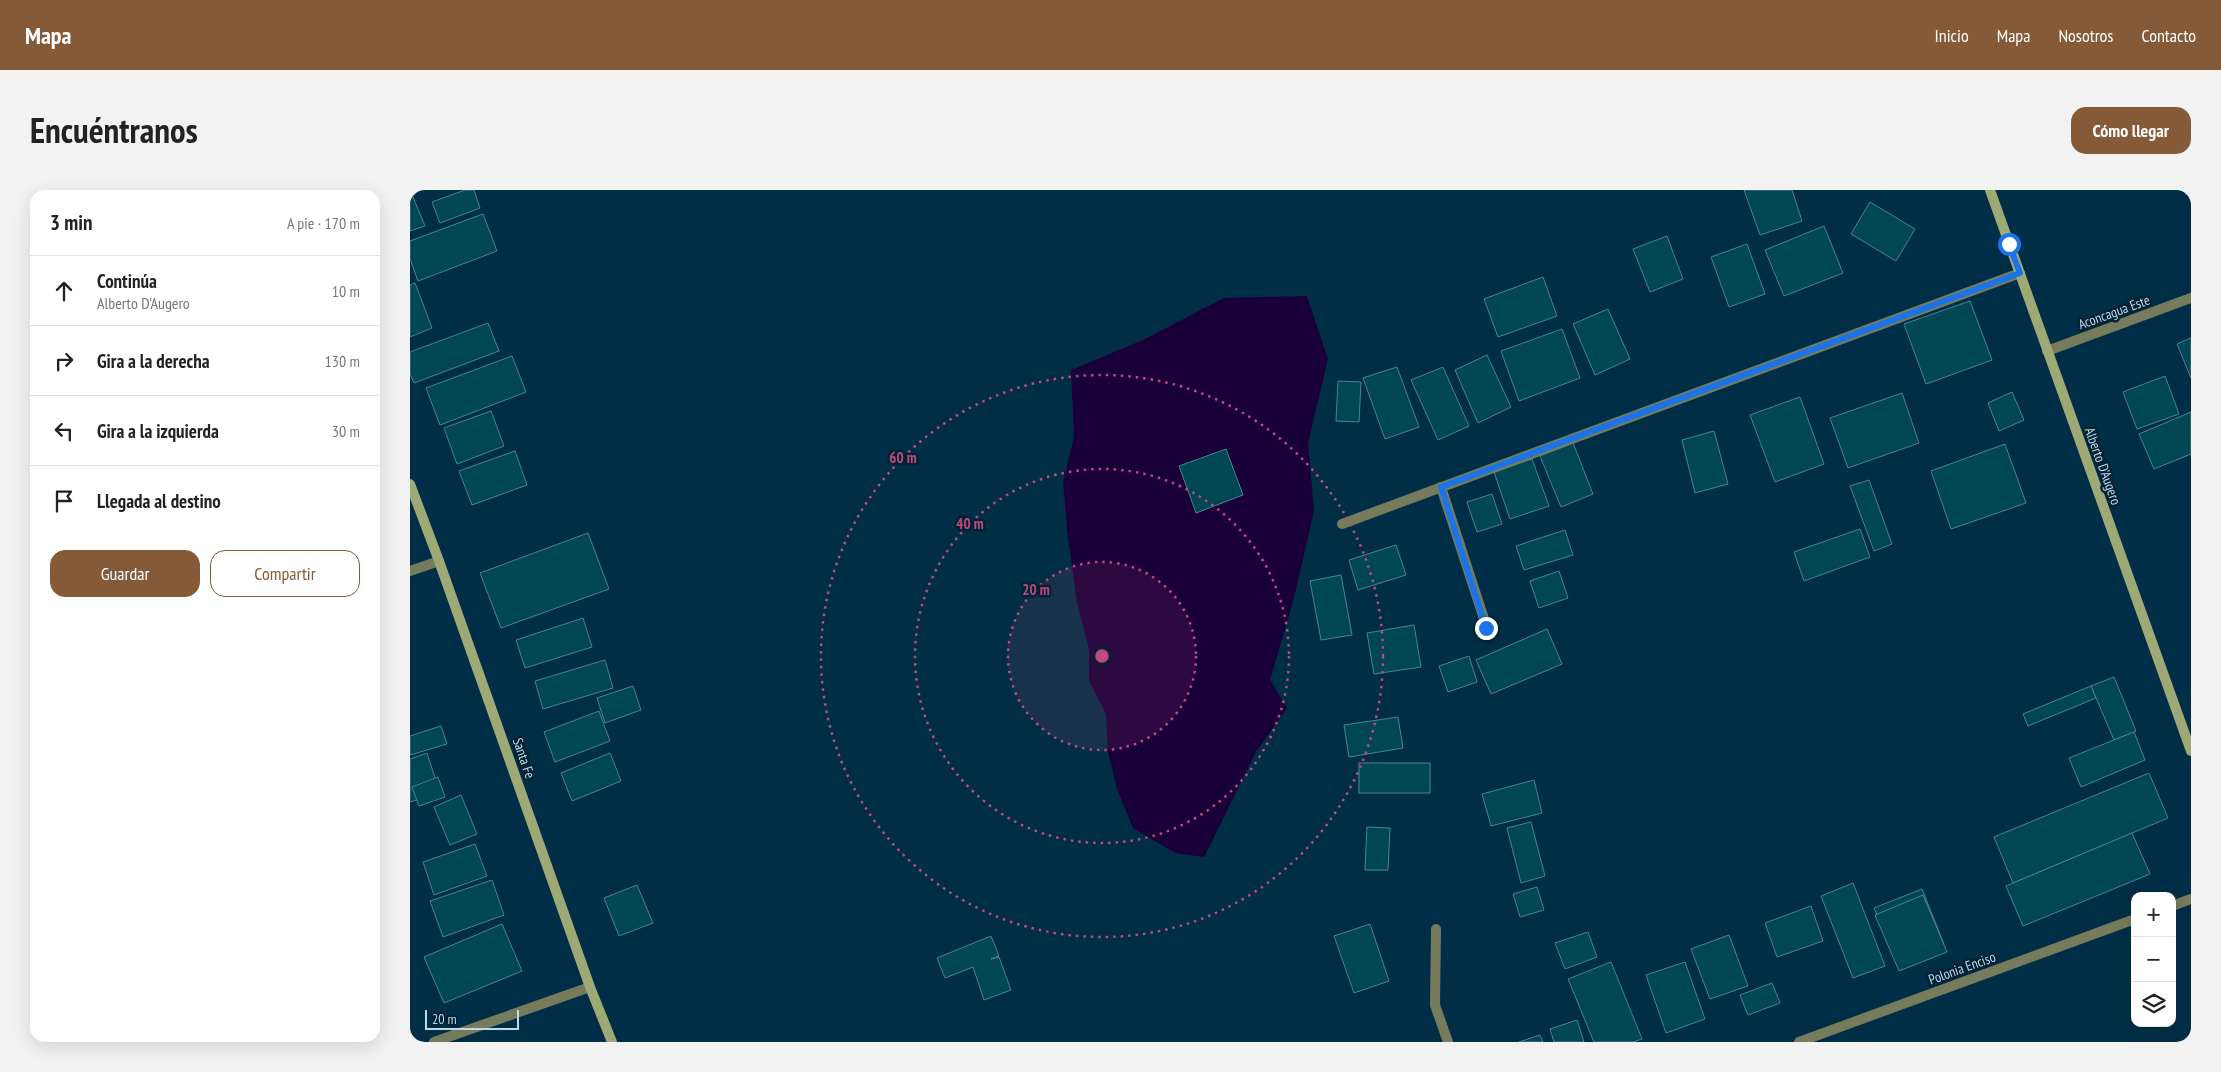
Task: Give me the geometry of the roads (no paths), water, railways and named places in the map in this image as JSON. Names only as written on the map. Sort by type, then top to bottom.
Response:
[{"type":"main road","name":"Alberto D'Augero","points":[[1990,190],[2191,751]]},
{"type":"main road","name":"Santa Fe","points":[[410,484],[439,560],[590,987],[612,1042]]},
{"type":"street","points":[[1342,524],[2020,273]]},
{"type":"street","name":"Aconcagua Este","points":[[2047,351],[2191,298]]},
{"type":"street","points":[[1441,487],[1486,628]]},
{"type":"street","points":[[410,571],[439,560]]},
{"type":"street","points":[[2176,905],[2191,899]]},
{"type":"street","name":"Polonia Enciso","points":[[1799,1042],[2131,920]]},
{"type":"street","points":[[1436,929],[1435,1004],[1448,1042]]},
{"type":"street","points":[[434,1042],[590,987]]}]
